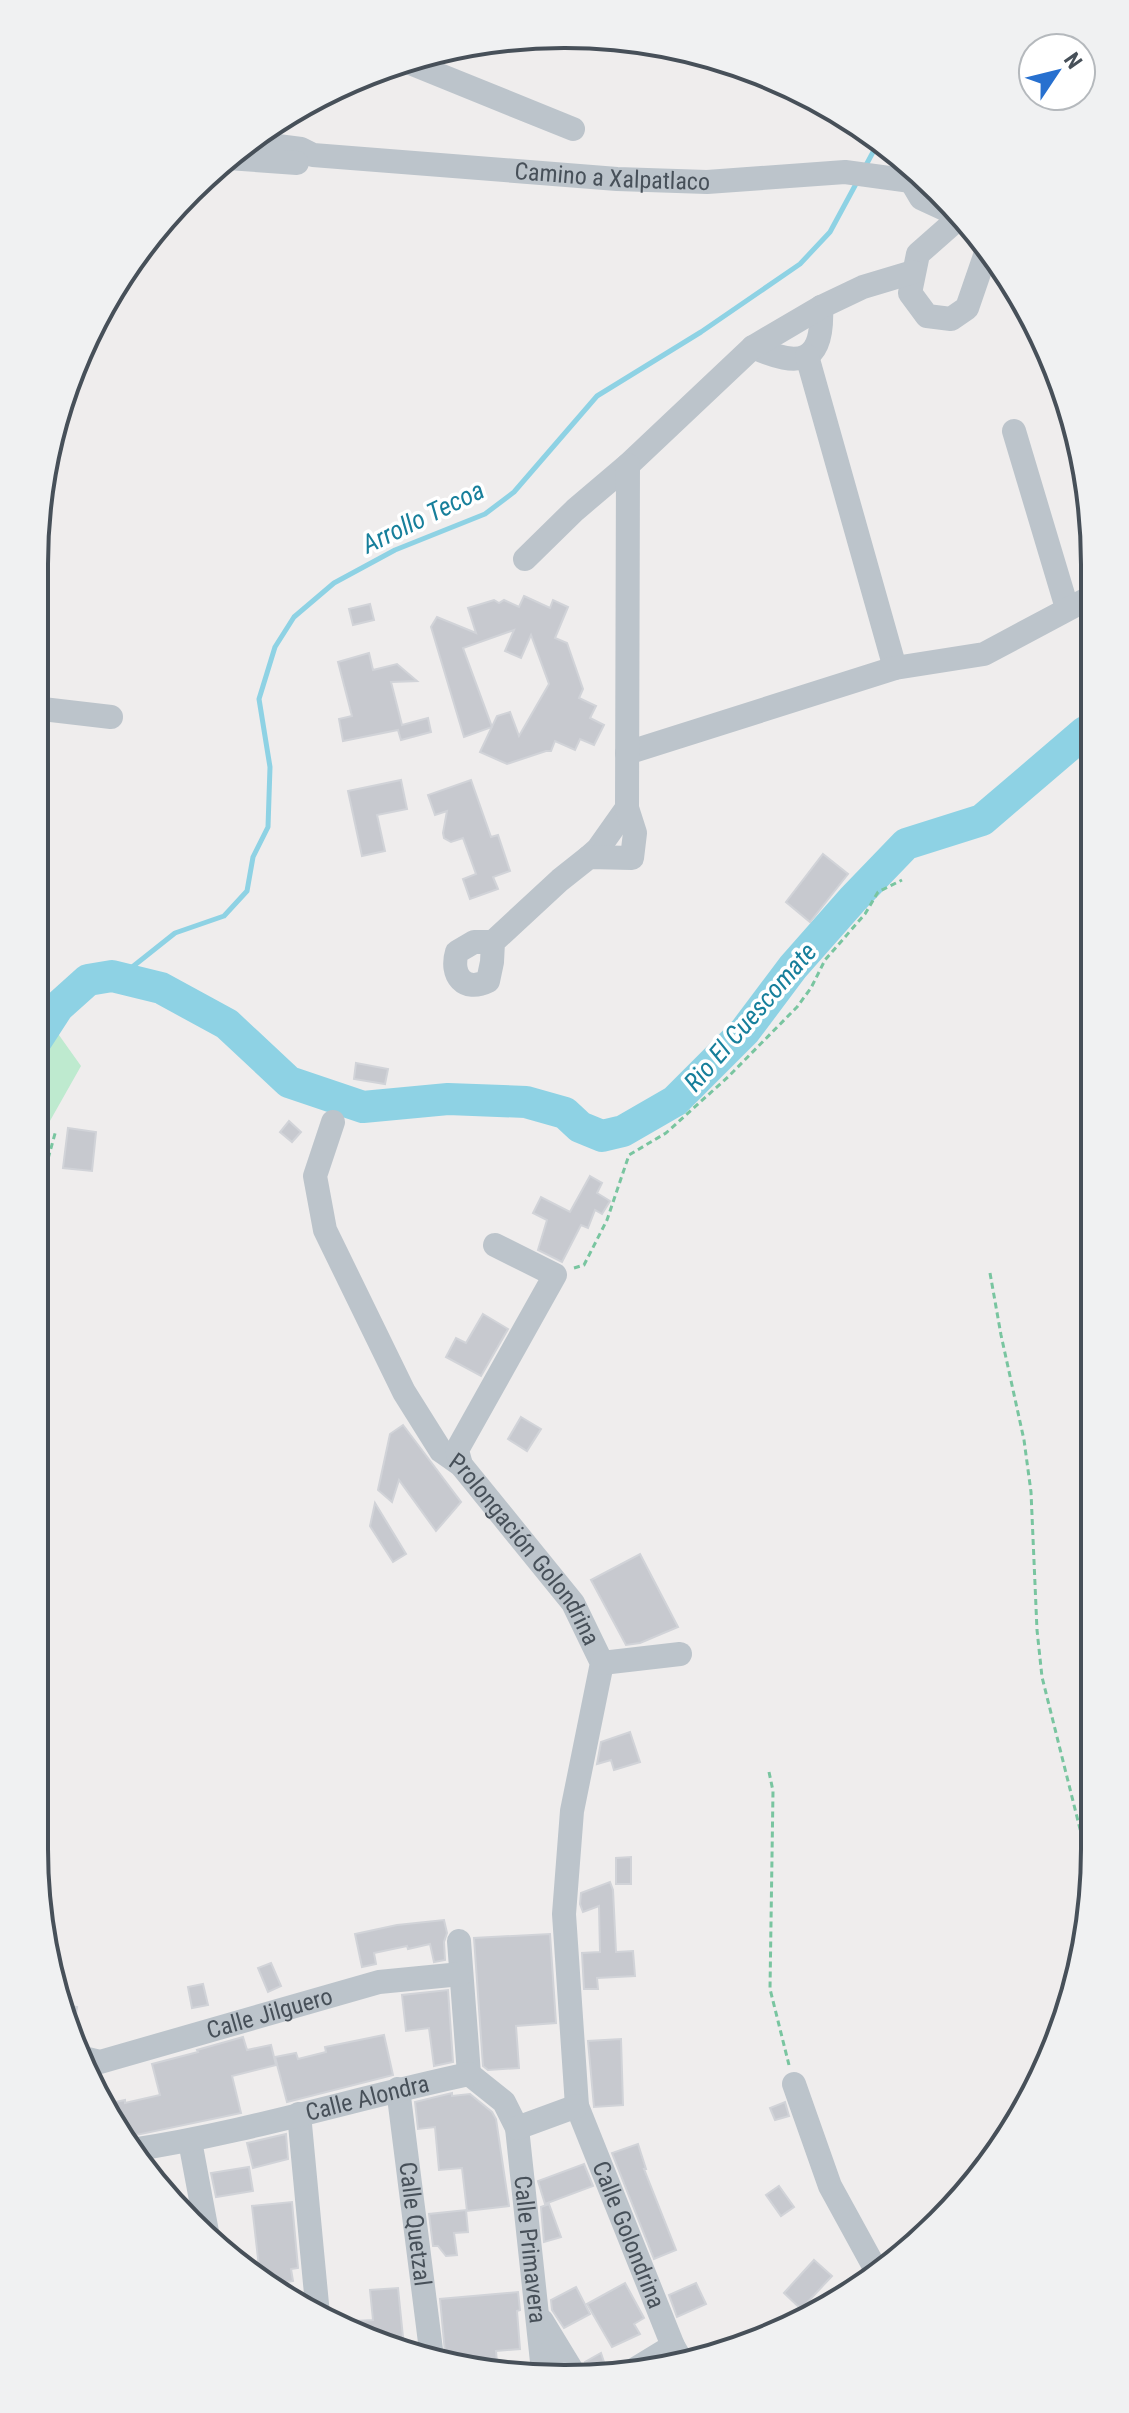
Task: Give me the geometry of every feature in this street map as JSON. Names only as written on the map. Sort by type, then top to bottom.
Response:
[{"type":"street","points":[[423,68],[573,129]]},
{"type":"street","name":"Camino a Xalpatlaco","points":[[254,152],[301,149],[313,155],[602,178],[707,182],[845,172],[904,175]]},
{"type":"street","points":[[917,187],[921,198],[935,204]]},
{"type":"street","points":[[952,223],[918,254],[913,272],[910,293],[927,316],[951,319],[967,308],[983,262]]},
{"type":"street","points":[[525,559],[753,347],[821,307],[863,287],[913,272]]},
{"type":"street","points":[[753,347],[784,359],[807,356],[817,348],[822,329],[821,307]]},
{"type":"street","points":[[807,356],[895,668]]},
{"type":"street","points":[[1014,431],[1067,608]]},
{"type":"street","points":[[493,942],[589,857],[632,858],[635,833],[627,808],[628,465]]},
{"type":"street","points":[[627,753],[895,668],[984,654],[1081,602]]},
{"type":"street","points":[[48,710],[111,717]]},
{"type":"street","name":"Prolongación Golondrina","points":[[333,1122],[315,1176],[325,1230],[404,1392],[441,1451],[461,1465],[573,1603],[602,1663],[572,1811],[564,1914],[577,2106]]},
{"type":"street","points":[[461,1465],[457,1450],[555,1275],[495,1245]]},
{"type":"street","points":[[602,1663],[680,1654]]},
{"type":"street","points":[[459,1941],[469,2074],[504,2102],[517,2128],[577,2106]]},
{"type":"street","name":"Calle Jilguero","points":[[94,2060],[100,2062],[379,1982],[461,1974]]},
{"type":"street","name":"Calle Alondra","points":[[144,2148],[190,2141],[469,2074]]},
{"type":"street","points":[[794,2084],[830,2186],[872,2263]]},
{"type":"street","name":"Calle Quetzal","points":[[398,2089],[431,2347]]},
{"type":"street","name":"Calle Golondrina","points":[[577,2106],[677,2352]]},
{"type":"street","points":[[299,2114],[317,2302]]},
{"type":"street","name":"Calle Primavera","points":[[517,2128],[543,2364]]},
{"type":"street","points":[[190,2141],[205,2219]]},
{"type":"street","points":[[539,2316],[569,2365]]},
{"type":"path","points":[[555,1275],[584,1265],[607,1220],[629,1155],[666,1133],[729,1076],[797,1007],[825,960],[865,914],[878,892],[902,880]]},
{"type":"path","points":[[48,1159],[56,1130]]},
{"type":"path","points":[[990,1273],[1024,1440],[1031,1492],[1042,1677],[1081,1833]]},
{"type":"path","points":[[769,1772],[773,1791],[770,1989],[794,2084]]},
{"type":"green space","points":[[48,1020],[81,1066],[48,1124]]},
{"type":"building","points":[[524,596],[550,608],[553,600],[568,607],[555,638],[567,643],[583,689],[579,698],[596,706],[590,718],[604,725],[594,745],[580,739],[575,750],[555,741],[551,751],[507,764],[480,752],[492,727],[464,737],[431,627],[437,617],[476,633],[468,608],[494,600],[499,603],[504,600],[519,607]],"holes":[[[514,630],[505,651],[521,658],[531,635],[549,684],[519,736],[510,712],[497,716],[492,727],[463,648]]]},
{"type":"building","points":[[370,604],[374,620],[353,625],[349,609]]},
{"type":"building","points":[[369,653],[373,670],[397,664],[417,681],[391,682],[402,725],[428,718],[431,732],[401,740],[398,730],[343,741],[339,719],[352,716],[338,662]]},
{"type":"building","points":[[401,780],[407,809],[377,815],[385,851],[362,856],[348,791]]},
{"type":"building","points":[[471,780],[491,837],[498,835],[510,871],[493,877],[498,889],[470,899],[463,879],[476,874],[463,838],[451,842],[444,838],[447,811],[435,815],[428,795]]},
{"type":"building","points":[[823,854],[848,874],[810,922],[786,902]]},
{"type":"building","points":[[356,1063],[388,1069],[385,1084],[354,1079]]},
{"type":"building","points":[[289,1121],[301,1132],[292,1142],[280,1132]]},
{"type":"building","points":[[68,1128],[96,1132],[92,1171],[63,1168]]},
{"type":"building","points":[[590,1176],[602,1183],[597,1193],[610,1201],[602,1214],[595,1210],[588,1228],[581,1225],[562,1262],[538,1250],[547,1220],[533,1213],[541,1197],[570,1212]]},
{"type":"building","points":[[483,1314],[508,1329],[481,1376],[446,1357],[456,1338],[466,1343]]},
{"type":"building","points":[[521,1417],[541,1429],[527,1451],[508,1439]]},
{"type":"building","points":[[403,1425],[461,1502],[436,1531],[399,1480],[392,1502],[378,1490],[390,1434]]},
{"type":"building","points":[[375,1503],[406,1554],[393,1562],[370,1526]]},
{"type":"building","points":[[640,1554],[678,1627],[640,1643],[626,1645],[591,1580]]},
{"type":"building","points":[[630,1732],[640,1762],[614,1770],[611,1760],[597,1764],[601,1742]]},
{"type":"building","points":[[631,1857],[631,1884],[616,1884],[616,1858]]},
{"type":"building","points":[[610,1882],[616,1952],[633,1951],[635,1976],[597,1978],[598,1989],[584,1989],[582,1953],[600,1952],[599,1906],[583,1912],[581,1893]]},
{"type":"building","points":[[444,1920],[447,1933],[445,1960],[434,1962],[430,1944],[374,1953],[376,1964],[362,1967],[355,1934]]},
{"type":"building","points":[[550,1934],[556,2023],[516,2026],[519,2068],[488,2070],[483,2066],[474,1938]]},
{"type":"building","points":[[271,1963],[281,1986],[268,1992],[258,1968]]},
{"type":"building","points":[[203,1984],[208,2005],[192,2008],[188,1987]]},
{"type":"building","points":[[448,1990],[453,2062],[434,2066],[429,2028],[406,2031],[402,1995]]},
{"type":"building","points":[[384,2035],[393,2075],[287,2102],[275,2057],[296,2053],[298,2059],[326,2052],[325,2047]]},
{"type":"building","points":[[243,2037],[247,2050],[271,2045],[276,2065],[232,2076],[241,2113],[135,2135],[114,2102],[125,2100],[125,2103],[160,2095],[152,2064]]},
{"type":"building","points":[[621,2039],[623,2105],[594,2107],[588,2041]]},
{"type":"building","points":[[452,2093],[452,2096],[470,2094],[496,2119],[509,2206],[467,2211],[462,2168],[439,2170],[435,2127],[418,2129],[415,2102]]},
{"type":"building","points":[[785,2102],[789,2116],[775,2120],[770,2108]]},
{"type":"building","points":[[286,2134],[288,2159],[253,2168],[247,2143]]},
{"type":"building","points":[[638,2144],[644,2169],[676,2250],[654,2259],[612,2153]]},
{"type":"building","points":[[584,2164],[593,2186],[545,2204],[538,2181]]},
{"type":"building","points":[[249,2167],[253,2191],[216,2197],[211,2173]]},
{"type":"building","points":[[779,2186],[794,2207],[781,2216],[766,2195]]},
{"type":"building","points":[[292,2202],[298,2268],[291,2269],[293,2281],[287,2284],[259,2264],[252,2206]]},
{"type":"building","points":[[549,2204],[561,2237],[544,2242],[541,2207]]},
{"type":"building","points":[[466,2210],[468,2232],[454,2233],[457,2255],[446,2256],[438,2246],[433,2246],[429,2214]]},
{"type":"building","points":[[814,2260],[832,2276],[800,2308],[784,2293]]},
{"type":"building","points":[[625,2283],[644,2318],[634,2324],[640,2334],[612,2347],[587,2304]]},
{"type":"building","points":[[696,2283],[706,2304],[677,2317],[669,2295]]},
{"type":"building","points":[[576,2287],[590,2314],[564,2328],[552,2310],[551,2300]]},
{"type":"building","points":[[398,2288],[403,2339],[356,2321],[373,2320],[370,2290]]},
{"type":"building","points":[[518,2292],[520,2349],[496,2351],[497,2361],[445,2350],[440,2299]]},
{"type":"building","points":[[601,2353],[604,2363],[586,2364]]},
{"type":"waterway","name":"Arrollo Tecoa","points":[[865,167],[874,151]]},
{"type":"waterway","name":"Arrollo Tecoa","points":[[112,976],[131,968],[175,933],[224,916],[247,891],[253,857],[268,827],[270,767],[259,699],[275,647],[294,617],[334,583],[395,550],[485,514],[514,492],[597,396],[701,332],[800,264],[830,232],[857,182]]},
{"type":"waterway","name":"Rio El Cuescomate","points":[[48,1022],[58,1007],[88,980],[112,976],[161,988],[227,1024],[289,1082],[363,1107],[448,1099],[526,1102],[565,1113],[580,1127],[602,1136],[623,1131],[675,1101],[745,1031],[793,967],[906,844],[982,820],[1081,735]]}]
